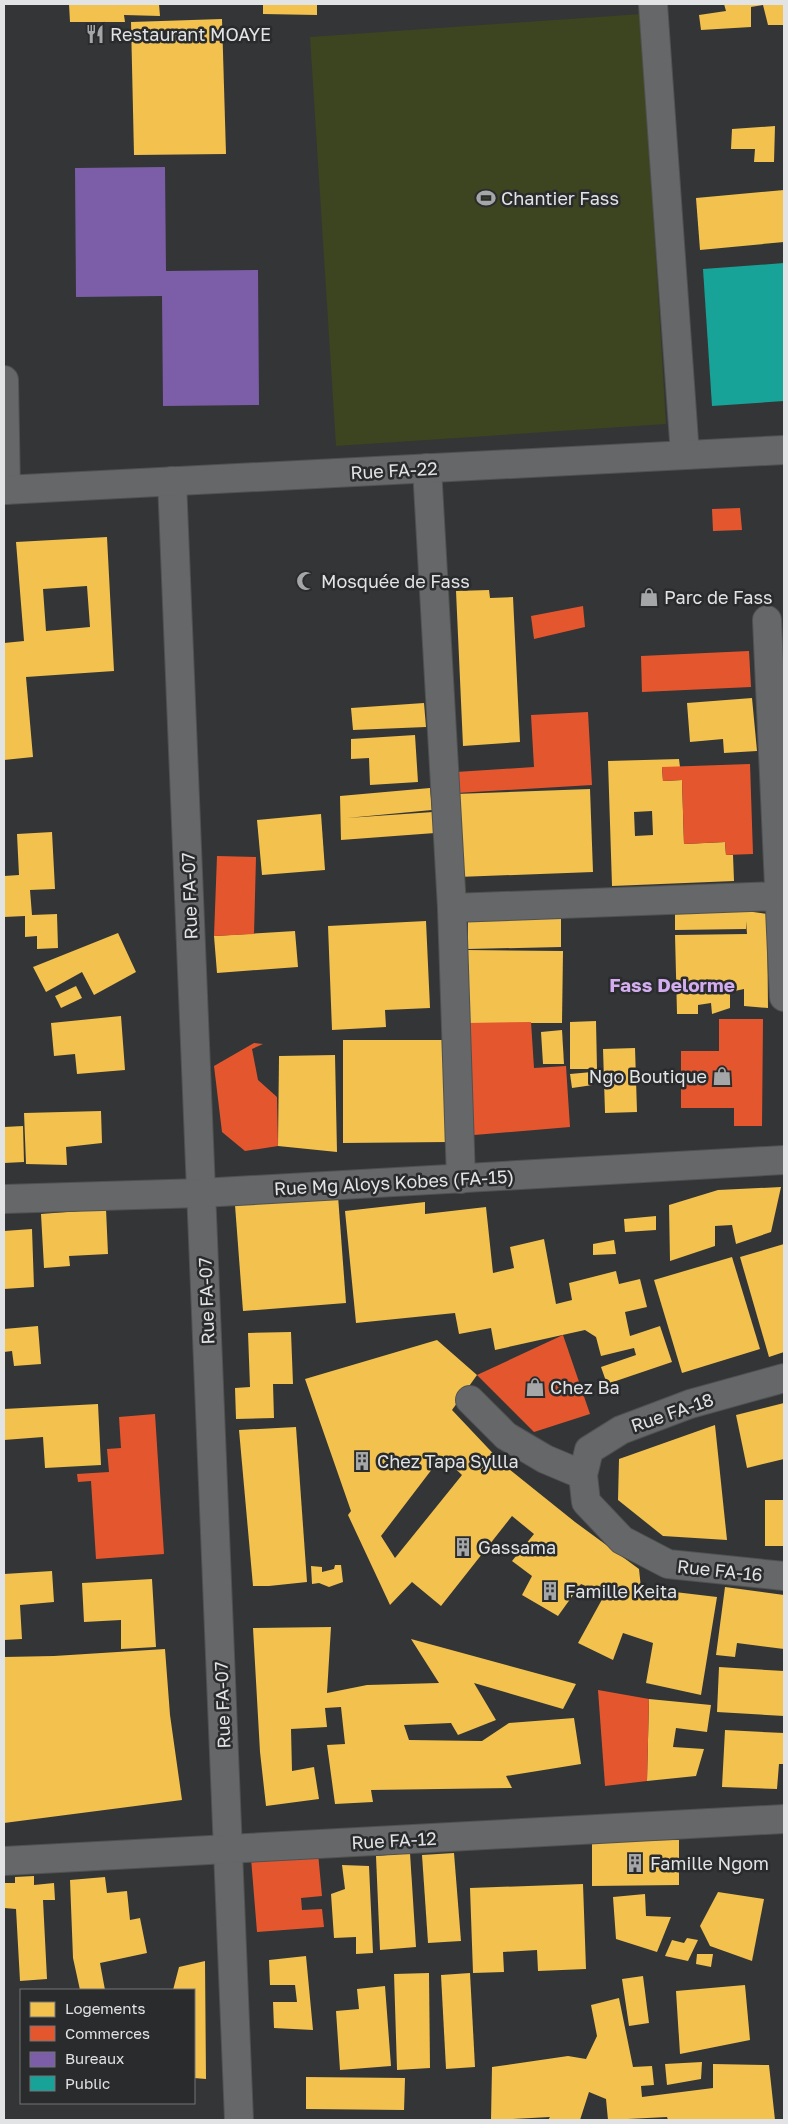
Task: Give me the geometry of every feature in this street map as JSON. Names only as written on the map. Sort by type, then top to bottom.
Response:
[{"type":"street","points":[[653,4],[685,455]]},
{"type":"street","points":[[4,380],[5,490]]},
{"type":"street","name":"Rue FA-22","points":[[5,490],[784,450]]},
{"type":"street","points":[[427,468],[452,908],[461,1179]]},
{"type":"street","name":"Rue FA-07","points":[[172,481],[240,2120]]},
{"type":"street","points":[[767,620],[784,997]]},
{"type":"street","points":[[452,908],[780,896]]},
{"type":"street","name":"Rue Mg Aloys Kobes (FA-15)","points":[[4,1200],[201,1193],[784,1160]]},
{"type":"street","name":"Rue FA-18","points":[[583,1475],[589,1450],[621,1430],[690,1404],[784,1378]]},
{"type":"street","points":[[470,1400],[506,1436],[545,1459],[583,1475]]},
{"type":"street","name":"Rue FA-16","points":[[583,1475],[586,1502],[622,1540],[668,1564],[784,1576]]},
{"type":"street","name":"Rue FA-12","points":[[4,1861],[784,1819]]},
{"type":"green space","name":"Chantier Fass","points":[[641,14],[666,424],[336,446],[310,37]]},
{"type":"building: Logements","points":[[69,4],[159,4],[160,16],[124,15],[125,22],[70,22]]},
{"type":"building: Logements","points":[[263,4],[317,4],[317,15],[263,14]]},
{"type":"building: Logements","points":[[724,4],[784,4],[784,25],[768,25],[763,5],[751,7],[751,27],[701,30],[699,15],[726,11]]},
{"type":"building: Logements","points":[[222,19],[226,154],[134,155],[131,22]]},
{"type":"building: Logements","points":[[775,126],[774,162],[754,162],[755,149],[731,149],[732,129]]},
{"type":"building: Logements","points":[[784,190],[784,242],[700,250],[696,198]]},
{"type":"building: Logements","points":[[107,537],[114,671],[26,677],[33,757],[4,760],[4,643],[24,641],[16,542]],"holes":[[[87,586],[90,627],[46,631],[43,589]]]},
{"type":"building: Logements","points":[[489,590],[490,598],[513,597],[520,742],[463,746],[456,591]]},
{"type":"building: Logements","points":[[752,698],[757,751],[724,753],[723,739],[690,742],[687,703]]},
{"type":"building: Logements","points":[[424,703],[426,727],[353,730],[351,708]]},
{"type":"building: Logements","points":[[415,735],[418,782],[370,785],[369,758],[351,759],[351,739]]},
{"type":"building: Logements","points":[[679,759],[680,767],[662,767],[663,781],[682,780],[684,844],[725,842],[726,855],[733,855],[734,881],[612,886],[608,761]],"holes":[[[652,811],[653,835],[635,836],[634,812]]]},
{"type":"building: Logements","points":[[430,788],[432,810],[347,818],[433,812],[435,833],[341,840],[340,796]]},
{"type":"building: Logements","points":[[590,789],[593,872],[458,877],[455,794]]},
{"type":"building: Logements","points":[[321,814],[325,870],[262,875],[257,820]]},
{"type":"building: Logements","points":[[52,832],[55,889],[30,890],[32,915],[57,914],[58,948],[37,949],[37,936],[25,937],[25,916],[4,917],[4,876],[19,875],[17,834]]},
{"type":"building: Logements","points":[[675,908],[746,911],[767,914],[768,1008],[744,1006],[744,989],[730,992],[730,1008],[712,1014],[711,1003],[698,1005],[698,1014],[677,1014],[675,935],[747,934],[746,921],[746,929],[675,930]]},
{"type":"building: Logements","points":[[561,909],[561,947],[468,949],[468,910]]},
{"type":"building: Logements","points":[[426,921],[430,1008],[385,1010],[386,1027],[332,1030],[328,926]]},
{"type":"building: Logements","points":[[295,931],[298,967],[217,973],[214,936]]},
{"type":"building: Logements","points":[[118,933],[136,972],[94,995],[82,972],[46,992],[33,967]]},
{"type":"building: Logements","points":[[467,950],[563,951],[562,1023],[467,1023]]},
{"type":"building: Logements","points":[[76,986],[82,998],[61,1008],[55,996]]},
{"type":"building: Logements","points":[[121,1016],[125,1070],[77,1074],[75,1054],[54,1056],[51,1023]]},
{"type":"building: Logements","points":[[596,1021],[597,1069],[570,1069],[570,1022]]},
{"type":"building: Logements","points":[[562,1030],[564,1064],[543,1064],[541,1032]]},
{"type":"building: Logements","points":[[343,1040],[448,1040],[449,1142],[343,1143]]},
{"type":"building: Logements","points":[[635,1048],[637,1112],[605,1113],[603,1049]]},
{"type":"building: Logements","points":[[335,1055],[337,1152],[278,1146],[279,1056]]},
{"type":"building: Logements","points":[[592,1072],[593,1085],[572,1088],[570,1074]]},
{"type":"building: Logements","points":[[101,1111],[102,1143],[66,1147],[67,1165],[26,1164],[24,1113]]},
{"type":"building: Logements","points":[[23,1126],[24,1162],[4,1163],[4,1127]]},
{"type":"building: Logements","points":[[781,1187],[771,1232],[736,1244],[732,1225],[715,1226],[715,1246],[670,1261],[669,1205],[718,1190]]},
{"type":"building: Logements","points":[[338,1196],[346,1303],[243,1311],[235,1205]]},
{"type":"building: Logements","points":[[425,1202],[425,1214],[486,1207],[493,1273],[514,1268],[510,1247],[544,1239],[556,1304],[572,1300],[569,1283],[616,1271],[619,1284],[640,1279],[647,1307],[625,1312],[630,1336],[660,1326],[672,1362],[607,1384],[601,1367],[636,1355],[634,1348],[601,1356],[596,1337],[585,1330],[495,1350],[491,1328],[459,1334],[455,1313],[356,1323],[345,1211]]},
{"type":"building: Logements","points":[[106,1209],[108,1254],[69,1256],[70,1266],[44,1268],[41,1214]]},
{"type":"building: Logements","points":[[656,1216],[656,1230],[625,1232],[624,1219]]},
{"type":"building: Logements","points":[[32,1229],[34,1287],[4,1289],[4,1231]]},
{"type":"building: Logements","points":[[614,1240],[616,1254],[593,1255],[593,1244]]},
{"type":"building: Logements","points":[[784,1244],[784,1352],[769,1357],[740,1257]]},
{"type":"building: Logements","points":[[732,1257],[760,1349],[682,1373],[654,1280]]},
{"type":"building: Logements","points":[[38,1326],[41,1364],[14,1366],[12,1351],[4,1352],[4,1329]]},
{"type":"building: Logements","points":[[291,1332],[293,1384],[273,1384],[274,1418],[236,1419],[235,1388],[250,1387],[248,1333]]},
{"type":"building: Logements","points":[[437,1340],[477,1375],[452,1410],[504,1465],[575,1522],[639,1569],[641,1588],[717,1597],[701,1695],[646,1683],[653,1643],[623,1633],[613,1660],[578,1643],[605,1594],[581,1584],[558,1616],[522,1595],[532,1576],[512,1561],[534,1534],[512,1516],[441,1606],[412,1582],[390,1605],[348,1515],[351,1511],[305,1379]],"holes":[[[442,1456],[462,1475],[395,1558],[381,1536]]]},
{"type":"building: Logements","points":[[784,1403],[784,1459],[747,1468],[736,1415]]},
{"type":"building: Logements","points":[[98,1404],[101,1465],[45,1468],[43,1437],[4,1440],[4,1409]]},
{"type":"building: Logements","points":[[715,1425],[727,1540],[663,1536],[618,1500],[619,1459]]},
{"type":"building: Logements","points":[[296,1427],[307,1582],[253,1586],[239,1430]]},
{"type":"building: Logements","points":[[765,1500],[784,1500],[784,1546],[765,1546]]},
{"type":"building: Logements","points":[[335,1565],[341,1565],[343,1582],[329,1587],[319,1583],[312,1584],[311,1566],[322,1567],[322,1572],[334,1569]]},
{"type":"building: Logements","points":[[52,1571],[54,1602],[20,1605],[22,1639],[4,1640],[4,1574]]},
{"type":"building: Logements","points":[[152,1579],[156,1647],[121,1649],[121,1620],[84,1622],[82,1583]]},
{"type":"building: Logements","points":[[725,1587],[784,1595],[784,1649],[737,1643],[735,1657],[716,1655]]},
{"type":"building: Logements","points":[[331,1627],[327,1693],[367,1685],[439,1683],[411,1639],[576,1684],[563,1709],[474,1683],[496,1720],[458,1735],[451,1723],[404,1725],[409,1740],[482,1741],[509,1723],[574,1718],[581,1764],[506,1776],[512,1788],[371,1790],[373,1802],[335,1804],[327,1745],[345,1744],[341,1707],[325,1708],[327,1727],[291,1729],[292,1771],[314,1767],[319,1799],[266,1806],[260,1752],[253,1628]]},
{"type":"building: Logements","points":[[165,1649],[170,1715],[182,1800],[4,1823],[4,1657]]},
{"type":"building: Logements","points":[[719,1667],[784,1671],[784,1716],[717,1712]]},
{"type":"building: Logements","points":[[649,1699],[711,1705],[707,1732],[676,1728],[673,1747],[704,1749],[696,1776],[647,1781]]},
{"type":"building: Logements","points":[[725,1730],[784,1733],[784,1764],[779,1764],[777,1789],[722,1787]]},
{"type":"building: Logements","name":"Famille Ngom","points":[[679,1840],[679,1885],[592,1886],[592,1841]]},
{"type":"building: Logements","points":[[410,1853],[416,1947],[380,1950],[376,1856]]},
{"type":"building: Logements","points":[[454,1853],[461,1941],[428,1943],[422,1855]]},
{"type":"building: Logements","points":[[342,1865],[369,1866],[373,1953],[356,1954],[356,1937],[334,1938],[331,1894],[345,1889]]},
{"type":"building: Logements","points":[[34,1876],[34,1885],[54,1883],[55,1900],[43,1900],[47,1979],[20,1981],[16,1909],[4,1908],[4,1883],[15,1883],[15,1877]]},
{"type":"building: Logements","points":[[105,1877],[107,1893],[127,1891],[130,1920],[140,1918],[147,1953],[100,1963],[105,1989],[80,1989],[73,1958],[70,1880]]},
{"type":"building: Logements","points":[[583,1884],[586,1969],[538,1971],[537,1950],[503,1952],[504,1972],[473,1973],[470,1888]]},
{"type":"building: Logements","points":[[718,1892],[764,1899],[752,1961],[710,1946],[700,1926]]},
{"type":"building: Logements","points":[[645,1894],[646,1916],[671,1917],[657,1952],[616,1939],[613,1897]]},
{"type":"building: Logements","points":[[687,1938],[698,1940],[688,1961],[665,1956],[672,1940],[684,1943]]},
{"type":"building: Logements","points":[[697,1954],[713,1954],[711,1967],[696,1964]]},
{"type":"building: Logements","points":[[306,1956],[313,2030],[274,2028],[273,2002],[297,2002],[295,1985],[270,1985],[269,1960]]},
{"type":"building: Logements","points":[[205,1961],[206,2079],[195,2078],[195,1989],[173,1989],[179,1967]]},
{"type":"building: Logements","points":[[429,1973],[430,2068],[397,2070],[394,1974]]},
{"type":"building: Logements","points":[[470,1973],[475,2067],[446,2069],[441,1975]]},
{"type":"building: Logements","points":[[643,1976],[649,2023],[629,2026],[622,1979]]},
{"type":"building: Logements","points":[[745,1985],[750,2040],[680,2054],[676,1991]]},
{"type":"building: Logements","points":[[385,1986],[391,2066],[340,2070],[336,2011],[359,2009],[357,1989]]},
{"type":"building: Logements","points":[[619,1998],[633,2067],[652,2066],[654,2085],[641,2086],[642,2097],[713,2088],[713,2064],[769,2065],[775,2120],[668,2120],[667,2117],[608,2120],[606,2099],[589,2092],[580,2120],[548,2120],[550,2117],[491,2120],[492,2067],[568,2056],[586,2059],[597,2036],[591,2005]]},
{"type":"building: Logements","points":[[702,2062],[701,2079],[667,2085],[665,2064]]},
{"type":"building: Logements","points":[[306,2077],[405,2078],[404,2110],[306,2109]]},
{"type":"building: Commerces","points":[[740,508],[742,530],[713,531],[712,509]]},
{"type":"building: Commerces","points":[[583,606],[585,627],[534,639],[531,616]]},
{"type":"building: Commerces","points":[[749,651],[751,687],[642,692],[641,656]]},
{"type":"building: Commerces","points":[[588,712],[592,785],[457,793],[456,772],[534,767],[531,715]]},
{"type":"building: Commerces","points":[[750,764],[753,854],[726,855],[725,842],[684,844],[682,780],[663,781],[662,767]]},
{"type":"building: Commerces","points":[[217,856],[256,857],[254,934],[214,936]]},
{"type":"building: Commerces","name":"Ngo Boutique","points":[[719,1019],[763,1019],[762,1126],[734,1126],[734,1108],[681,1108],[681,1051],[719,1051]]},
{"type":"building: Commerces","points":[[531,1022],[534,1068],[566,1066],[570,1127],[474,1135],[467,1023]]},
{"type":"building: Commerces","points":[[254,1043],[263,1044],[252,1049],[258,1080],[277,1097],[278,1146],[245,1151],[222,1132],[214,1066]]},
{"type":"building: Commerces","name":"Chez Ba","points":[[563,1335],[590,1414],[534,1432],[477,1375]]},
{"type":"building: Commerces","points":[[155,1414],[164,1554],[96,1559],[91,1481],[78,1482],[77,1474],[109,1472],[107,1449],[121,1448],[119,1417]]},
{"type":"building: Commerces","points":[[598,1690],[649,1699],[647,1781],[605,1786]]},
{"type":"building: Commerces","points":[[318,1853],[322,1896],[301,1898],[302,1910],[322,1909],[324,1927],[257,1932],[251,1858]]},
{"type":"building: Bureaux","points":[[165,167],[166,271],[258,270],[259,405],[163,406],[162,296],[76,297],[75,168]]},
{"type":"building: Public","points":[[784,263],[784,401],[712,406],[703,269]]},
{"type":"place","name":"Restaurant MOAYE","points":[[95,34]]},
{"type":"place","name":"Chantier Fass","points":[[486,198]]},
{"type":"place","name":"Mosquée de Fass","points":[[306,581]]},
{"type":"place","name":"Parc de Fass","points":[[649,597]]},
{"type":"place","name":"Ngo Boutique","points":[[722,1076]]},
{"type":"place","name":"Chez Ba","points":[[535,1387]]},
{"type":"place","name":"Chez Tapa Syllla","points":[[362,1461]]},
{"type":"place","name":"Gassama","points":[[463,1547]]},
{"type":"place","name":"Famille Keita","points":[[550,1591]]},
{"type":"place","name":"Famille Ngom","points":[[635,1863]]},
{"type":"district","name":"Fass Delorme","points":[[672,984]]}]
